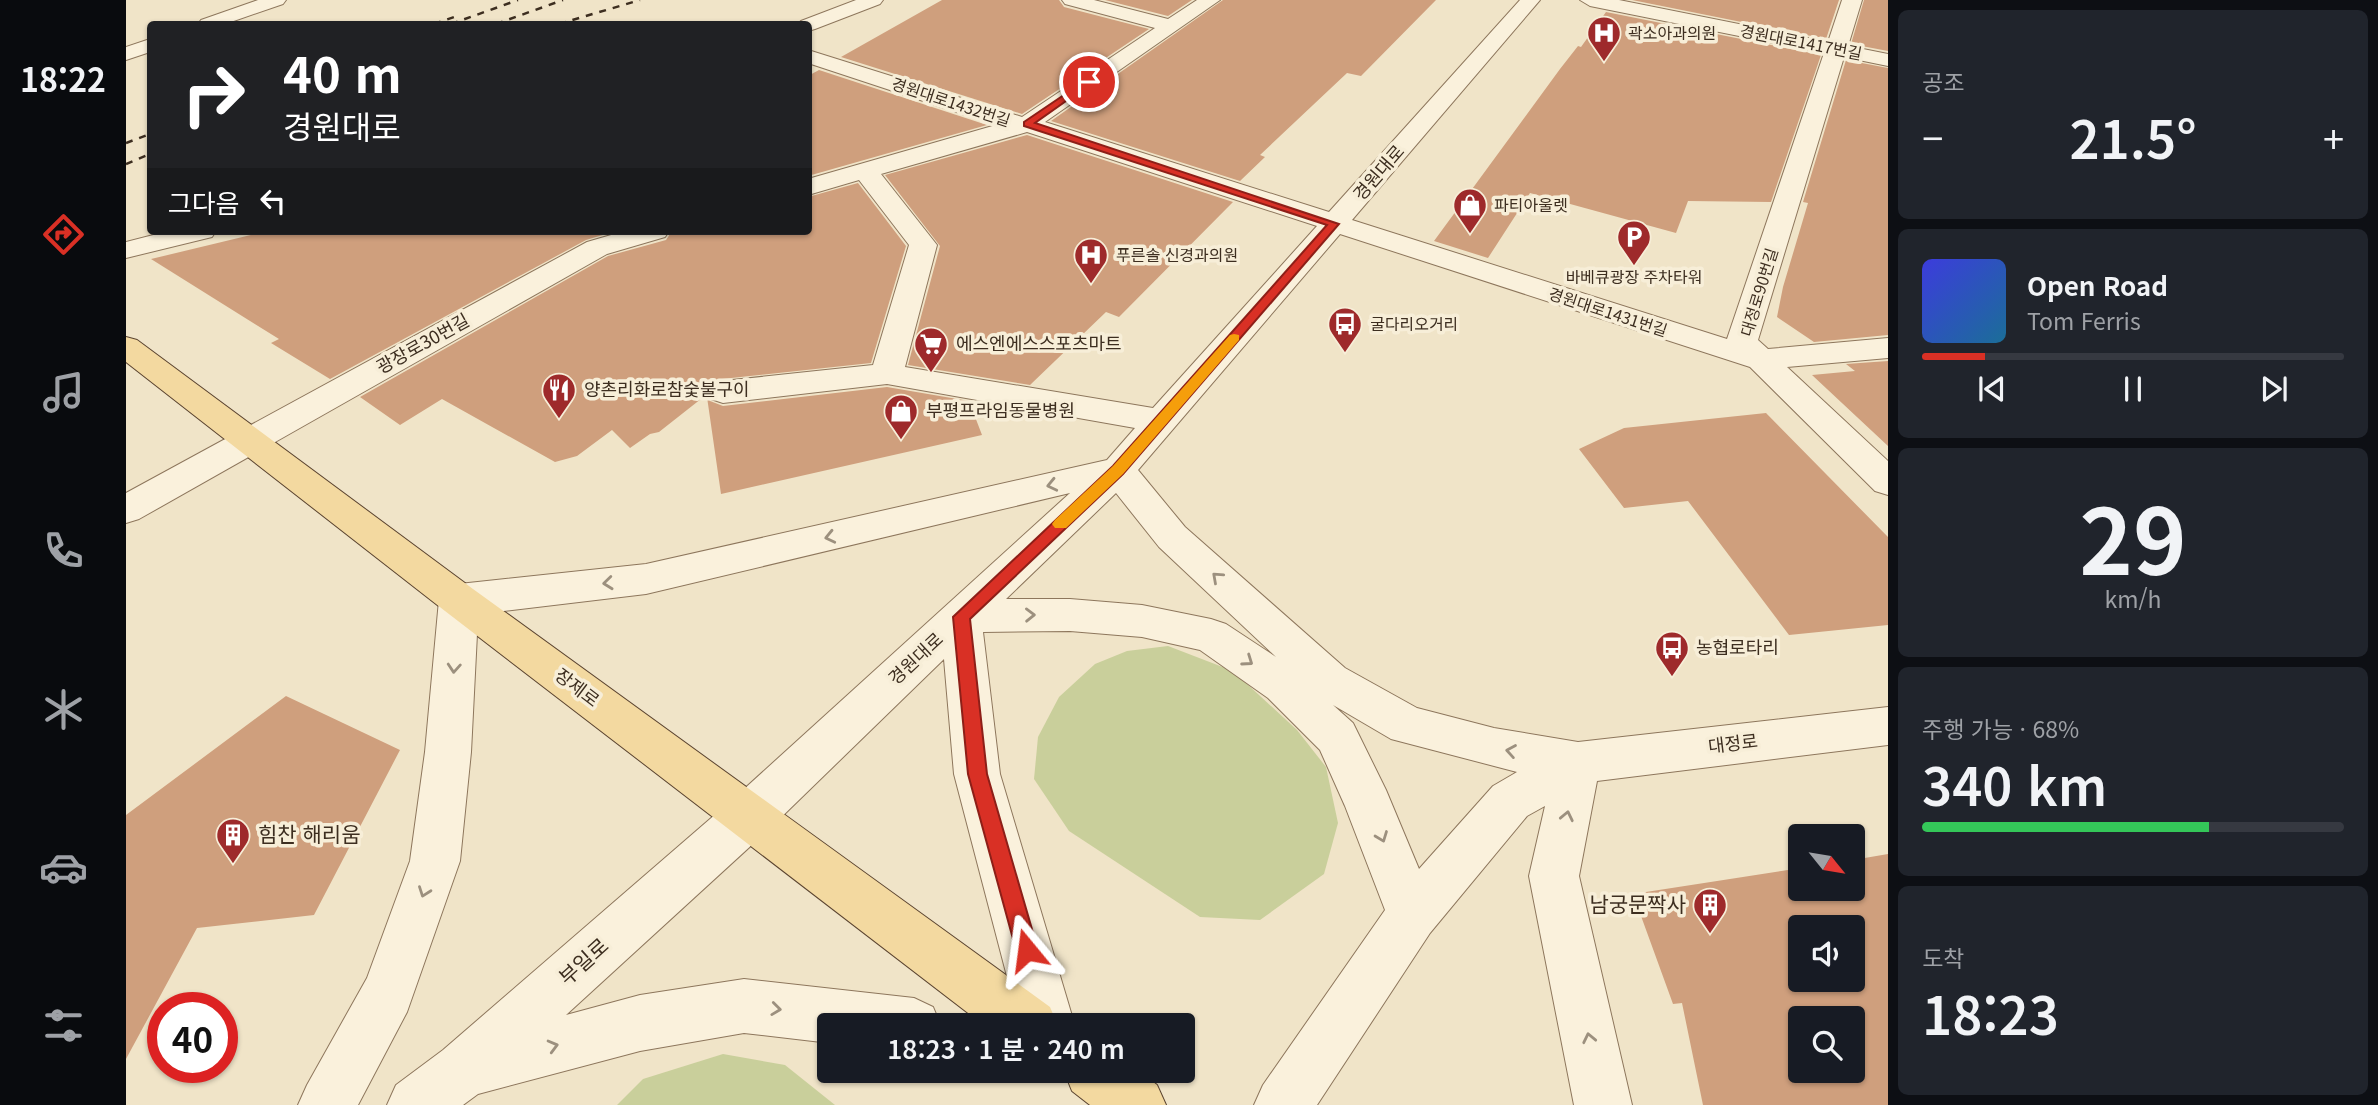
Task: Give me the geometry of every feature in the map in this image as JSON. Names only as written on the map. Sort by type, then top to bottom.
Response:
[{"type":"main road","name":"장제로","points":[[126,347],[459,600],[1014,1013]]},
{"type":"main road","points":[[1108,1083],[1137,1105]]},
{"type":"street","points":[[216,21],[276,0]]},
{"type":"street","points":[[812,23],[873,0]]},
{"type":"street","points":[[1072,0],[1171,26]]},
{"type":"street","points":[[814,178],[865,171],[1027,124],[1210,0]]},
{"type":"street","name":"경원대로","points":[[749,816],[1118,470],[1530,0]]},
{"type":"street","name":"경원대로1417번길","points":[[1590,0],[1888,60]]},
{"type":"street","points":[[1835,49],[1852,0]]},
{"type":"street","points":[[126,54],[147,46]]},
{"type":"street","name":"대정로90번길","points":[[1835,49],[1742,342],[1888,482]]},
{"type":"street","name":"경원대로1432번길","points":[[812,57],[1334,224]]},
{"type":"street","points":[[865,171],[923,244],[887,374]]},
{"type":"street","name":"경원대로1431번길","points":[[1334,224],[1760,360],[1888,348]]},
{"type":"street","points":[[126,250],[186,235]]},
{"type":"street","name":"광장로30번길","points":[[126,510],[586,242],[630,235]]},
{"type":"street","points":[[723,393],[887,374],[1161,421]]},
{"type":"street","points":[[327,1105],[388,993],[435,861],[448,752],[459,600],[646,579],[1118,470],[1172,537],[1330,681],[1407,725],[1494,748],[1578,763]]},
{"type":"street","points":[[1044,1013],[977,774],[961,617],[1070,615],[1142,621],[1212,636],[1283,685],[1337,737],[1370,806],[1412,915]]},
{"type":"street","name":"대정로","points":[[1578,763],[1888,726]]},
{"type":"street","points":[[1283,1105],[1412,915],[1510,801],[1578,763]]},
{"type":"street","points":[[1578,763],[1554,876],[1603,1105]]},
{"type":"street","name":"부일로","points":[[416,1105],[460,1087],[749,816]]},
{"type":"street","points":[[460,1087],[640,1023],[744,1006],[817,1015]]},
{"type":"green space","points":[[1168,646],[1233,671],[1297,730],[1326,767],[1338,823],[1324,874],[1260,920],[1200,917],[1069,831],[1034,779],[1038,737],[1059,697],[1095,664],[1127,651]]},
{"type":"green space","points":[[723,1054],[785,1065],[835,1105],[617,1105],[643,1079]]},
{"type":"building","points":[[942,0],[1059,0],[1064,7],[1149,29],[1022,114],[841,57]]},
{"type":"building","points":[[1105,0],[1192,0],[1168,16]]},
{"type":"building","points":[[1223,0],[1436,0],[1361,76],[1347,73],[1260,155],[1265,157],[1240,181],[1051,121]]},
{"type":"building","points":[[1632,0],[1839,0],[1826,39]]},
{"type":"building","points":[[1864,0],[1888,0],[1888,51],[1851,44]]},
{"type":"building","points":[[1606,12],[1821,55],[1771,202],[1688,201],[1676,233],[1530,193],[1488,258],[1434,241],[1560,69],[1578,46],[1581,47]]},
{"type":"building","points":[[1846,60],[1888,68],[1888,335],[1814,342],[1777,317],[1808,203],[1803,202]]},
{"type":"building","points":[[819,70],[987,125],[812,175],[812,74]]},
{"type":"building","points":[[1027,135],[1233,202],[1119,317],[1106,312],[1030,385],[908,365],[940,246],[885,175]]},
{"type":"building","points":[[858,183],[906,246],[871,363],[722,379],[709,384],[706,395],[659,432],[650,434],[630,448],[612,430],[577,456],[555,462],[442,399],[400,425],[360,397],[608,256],[666,240],[669,235],[812,235],[812,196]]},
{"type":"building","points":[[251,235],[603,235],[586,240],[330,379],[271,343],[279,339],[151,259]]},
{"type":"building","points":[[1888,361],[1888,446],[1812,375],[1855,371],[1846,364]]},
{"type":"building","points":[[887,387],[969,401],[982,435],[721,494],[707,397],[723,406]]},
{"type":"building","points":[[1766,413],[1888,537],[1888,625],[1789,635],[1688,501],[1624,508],[1579,449],[1624,428]]},
{"type":"building","name":"힘찬 해리움","points":[[286,696],[400,750],[314,915],[197,928],[162,992],[147,992],[147,1020],[126,1059],[126,815]]},
{"type":"building","points":[[1888,854],[1888,1105],[1703,1105],[1682,1003],[1673,1004],[1633,894],[1788,870],[1788,901],[1866,901],[1866,858]]},
{"type":"railway","points":[[459,21],[518,0]]},
{"type":"railway","points":[[504,21],[563,0]]},
{"type":"railway","points":[[569,21],[640,0]]},
{"type":"railway","points":[[443,21],[460,15]]},
{"type":"railway","points":[[126,143],[147,135]]},
{"type":"railway","points":[[126,164],[147,155]]},
{"type":"slow traffic","points":[[1060,524],[1118,470],[1234,337]]},
{"type":"place","name":"곽소아과의원","points":[[1604,63]]},
{"type":"place","name":"파티아울렛","points":[[1470,235]]},
{"type":"place","name":"바베큐광장 주차타워","points":[[1634,267]]},
{"type":"place","name":"푸른솔 신경과의원","points":[[1091,285]]},
{"type":"place","name":"굴다리오거리","points":[[1345,354]]},
{"type":"place","name":"에스엔에스스포츠마트","points":[[931,374]]},
{"type":"place","name":"양촌리화로참숯불구이","points":[[559,420]]},
{"type":"place","name":"부평프라임동물병원","points":[[901,441]]},
{"type":"place","name":"농협로타리","points":[[1672,678]]},
{"type":"place","name":"힘찬 해리움","points":[[233,865]]},
{"type":"place","name":"남궁문짝사","points":[[1710,935]]},
{"type":"route","points":[[1027,950],[977,774],[961,617],[1118,470],[1334,224],[1027,124],[1089,82]]}]
